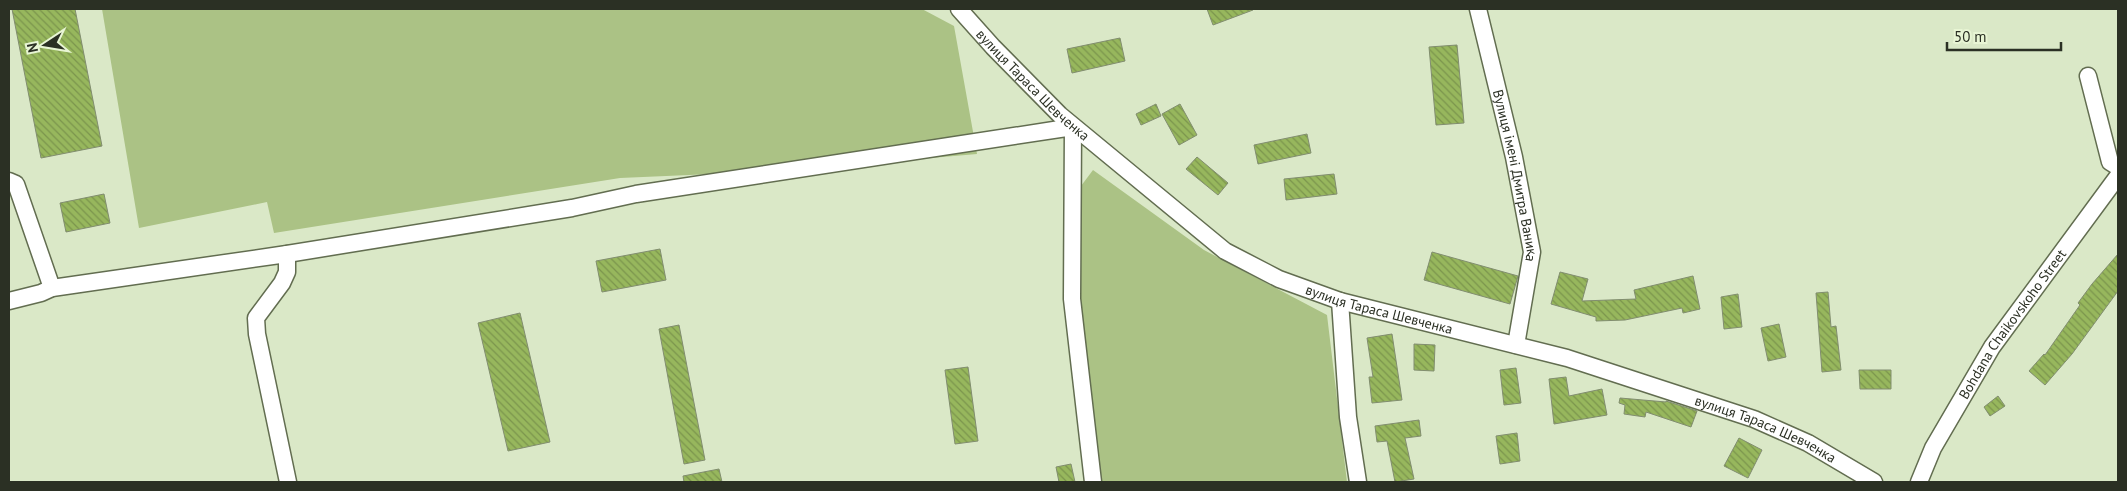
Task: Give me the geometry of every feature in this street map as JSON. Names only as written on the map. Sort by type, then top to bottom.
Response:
[{"type":"street","name":"вулиця Тараса Шевченка","points":[[960,9],[993,47],[1060,115],[1225,251],[1279,279],[1340,301],[1567,358],[1754,419],[1808,443],[1874,482]]},
{"type":"street","name":"Вулиця імені Дмитра Ваника","points":[[1478,9],[1514,157],[1532,252],[1516,345]]},
{"type":"street","points":[[2088,76],[2110,162],[2118,167]]},
{"type":"street","points":[[9,301],[41,294],[52,288],[287,254],[572,208],[636,194],[1073,127],[1072,299],[1093,482]]},
{"type":"street","name":"Bohdana Chaikovskoho Street","points":[[1920,482],[1933,448],[1992,347],[2118,176]]},
{"type":"street","points":[[9,181],[16,184],[52,288]]},
{"type":"street","points":[[287,254],[287,272],[282,283],[262,307],[256,318],[257,334],[288,482]]},
{"type":"street","points":[[1340,301],[1348,417],[1358,482]]},
{"type":"green space","points":[[102,9],[922,9],[954,26],[977,154],[781,171],[620,178],[274,233],[267,202],[139,228]]},
{"type":"green space","points":[[1093,170],[1204,250],[1327,315],[1347,482],[1089,482],[1069,273],[1081,186]]},
{"type":"building","points":[[12,9],[75,9],[102,146],[41,158]]},
{"type":"building","points":[[1207,9],[1253,9],[1253,10],[1213,25]]},
{"type":"building","points":[[1120,38],[1125,61],[1072,73],[1067,49]]},
{"type":"building","points":[[1457,45],[1464,123],[1436,125],[1429,47]]},
{"type":"building","points":[[1156,104],[1161,116],[1141,125],[1136,114]]},
{"type":"building","points":[[1180,104],[1197,135],[1179,145],[1162,114]]},
{"type":"building","points":[[1307,134],[1311,153],[1258,164],[1254,145]]},
{"type":"building","points":[[1197,157],[1228,183],[1218,195],[1186,169]]},
{"type":"building","points":[[1334,174],[1337,194],[1286,200],[1284,179]]},
{"type":"building","points":[[104,194],[110,223],[66,232],[60,203]]},
{"type":"building","points":[[660,249],[666,280],[602,292],[596,261]]},
{"type":"building","points":[[1432,252],[1518,276],[1510,304],[1424,280]]},
{"type":"building","points":[[2118,254],[2118,291],[2072,354],[2045,385],[2029,371],[2045,355],[2080,305],[2078,303]]},
{"type":"building","points":[[1560,272],[1588,279],[1582,301],[1636,299],[1634,290],[1693,276],[1700,309],[1683,313],[1682,308],[1625,320],[1596,321],[1596,317],[1551,304]]},
{"type":"building","points":[[1828,292],[1831,327],[1836,326],[1841,370],[1822,372],[1816,293]]},
{"type":"building","points":[[1738,294],[1742,327],[1724,329],[1721,297]]},
{"type":"building","points":[[520,313],[550,442],[508,451],[478,323]]},
{"type":"building","points":[[1779,324],[1786,357],[1768,361],[1761,328]]},
{"type":"building","points":[[679,325],[705,460],[684,464],[659,329]]},
{"type":"building","points":[[1392,334],[1402,400],[1372,403],[1369,377],[1373,377],[1367,338]]},
{"type":"building","points":[[1414,344],[1435,345],[1434,371],[1414,370]]},
{"type":"building","points":[[968,367],[978,441],[955,444],[945,370]]},
{"type":"building","points":[[1516,368],[1521,403],[1504,405],[1500,370]]},
{"type":"building","points":[[1859,370],[1891,370],[1891,389],[1860,389]]},
{"type":"building","points":[[1566,377],[1569,396],[1602,389],[1607,415],[1554,424],[1549,379]]},
{"type":"building","points":[[1998,396],[2005,406],[1990,416],[1984,407]]},
{"type":"building","points":[[1620,398],[1666,401],[1697,411],[1691,427],[1646,412],[1645,417],[1624,414],[1625,405],[1619,403]]},
{"type":"building","points":[[1419,420],[1421,436],[1405,438],[1414,479],[1395,482],[1387,441],[1377,442],[1375,426]]},
{"type":"building","points":[[1517,433],[1520,461],[1500,464],[1496,436]]},
{"type":"building","points":[[1739,438],[1762,450],[1748,478],[1724,466]]},
{"type":"building","points":[[1071,464],[1075,482],[1059,482],[1056,467]]},
{"type":"building","points":[[719,469],[722,482],[684,482],[683,476]]}]
